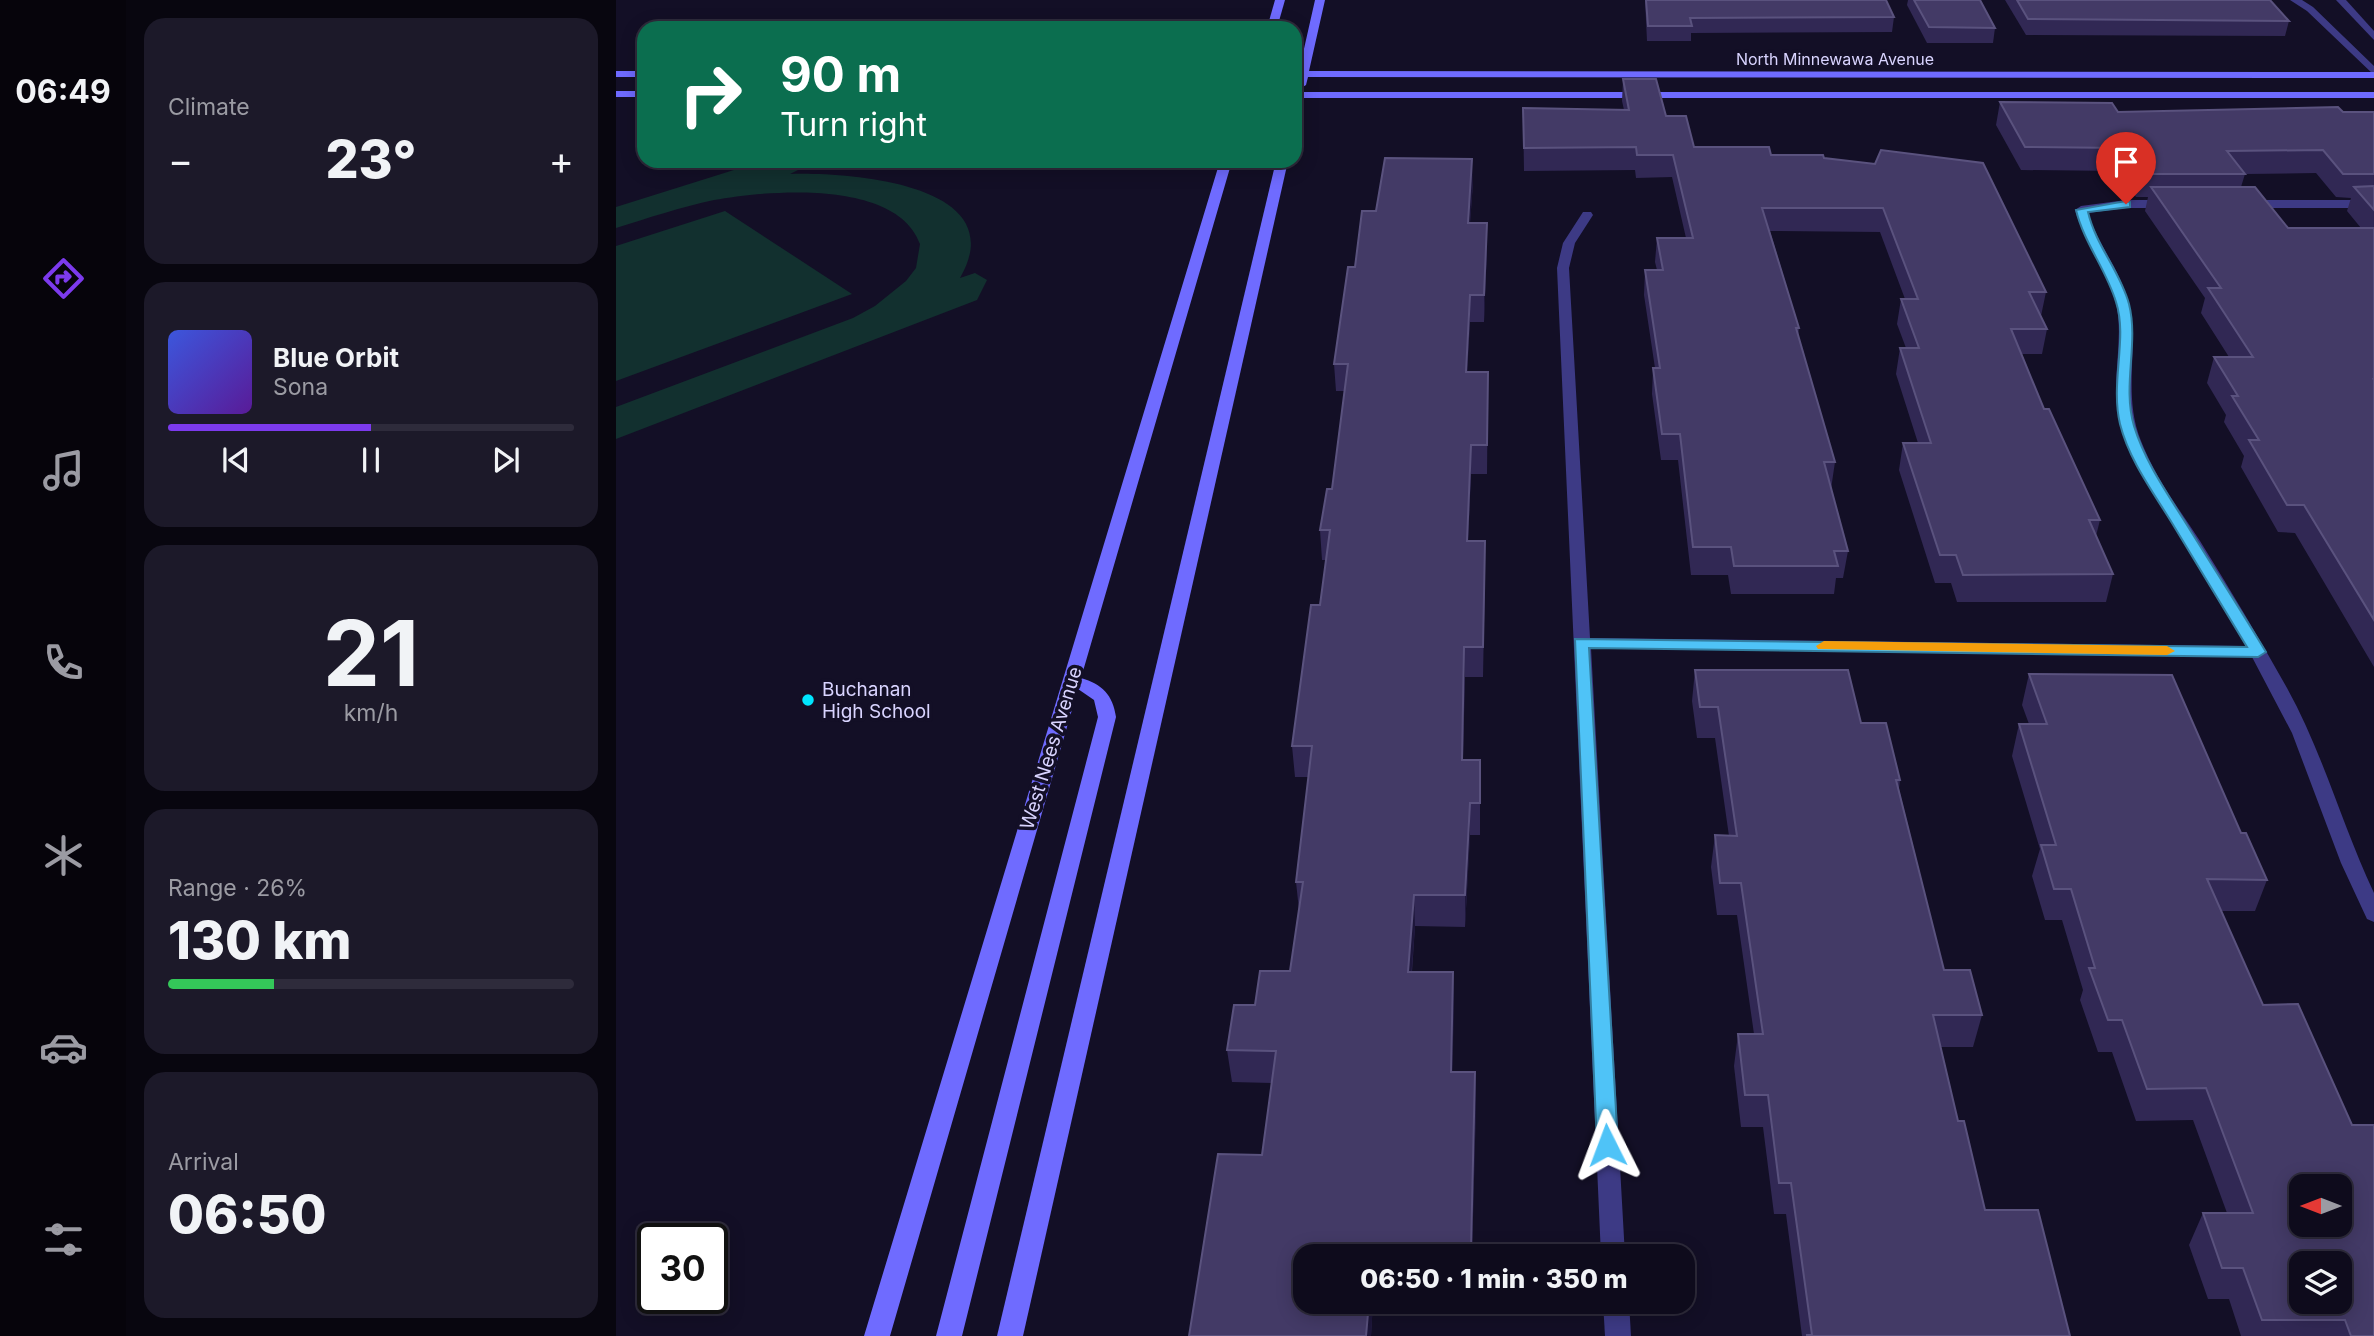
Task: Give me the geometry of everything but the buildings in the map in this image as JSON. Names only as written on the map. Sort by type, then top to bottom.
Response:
[{"type":"main road","points":[[1274,21],[1280,0]]},
{"type":"main road","points":[[1302,67],[1320,0]]},
{"type":"main road","name":"North Minnewawa Avenue","points":[[1302,74],[2374,73]]},
{"type":"main road","points":[[616,74],[637,74]]},
{"type":"main road","points":[[616,94],[637,94]]},
{"type":"main road","name":"North Minnewawa Avenue","points":[[1302,98],[2374,95]]},
{"type":"main road","name":"West Nees Avenue","points":[[877,1336],[1224,168]]},
{"type":"main road","points":[[1010,1336],[1280,168]]},
{"type":"main road","points":[[949,1336],[1107,717],[1106,703],[1099,693],[1071,681]]},
{"type":"street","points":[[2297,0],[2333,1],[2374,37]]},
{"type":"street","points":[[2297,0],[2310,9],[2374,73]]},
{"type":"street","points":[[2181,204],[2126,204],[2081,210],[2087,234],[2112,275],[2123,305],[2126,333],[2121,391],[2127,426],[2145,468],[2291,710],[2323,784],[2356,880],[2374,914]]},
{"type":"street","points":[[2236,204],[2374,204]]},
{"type":"street","points":[[1587,215],[1569,243],[1563,268],[1612,1244]]},
{"type":"street","points":[[1581,643],[2258,652]]},
{"type":"street","points":[[1617,1314],[1618,1336]]},
{"type":"green space","points":[[740,168],[798,168],[800,169],[790,174],[848,176],[883,181],[917,190],[945,203],[965,221],[971,246],[960,278],[975,273],[987,280],[977,300],[616,439],[616,407],[853,318],[875,306],[906,281],[916,268],[920,244],[907,223],[886,208],[859,199],[829,194],[797,192],[737,196],[677,209],[616,228],[616,207]]},
{"type":"green space","points":[[725,211],[852,294],[616,381],[616,246]]},
{"type":"slow traffic","points":[[1824,646],[2167,651]]},
{"type":"place","name":"Buchanan High School","points":[[808,700]]},
{"type":"route","points":[[1607,1145],[1581,643],[2258,652],[2193,542],[2145,468],[2127,426],[2121,391],[2126,333],[2123,305],[2112,275],[2087,234],[2081,210],[2126,204]]}]
